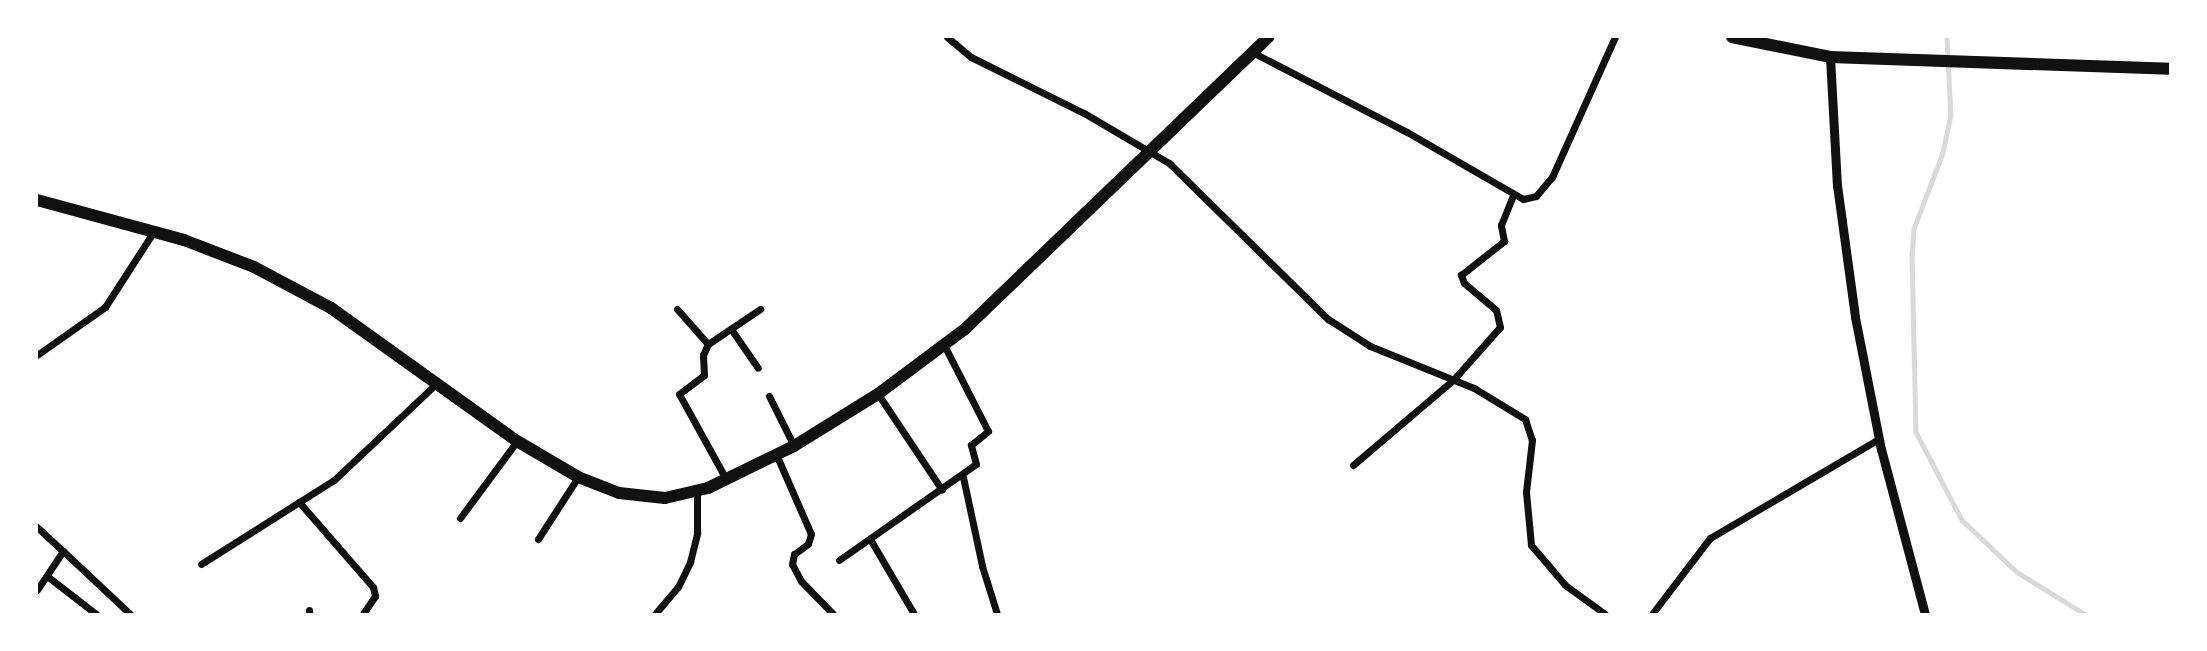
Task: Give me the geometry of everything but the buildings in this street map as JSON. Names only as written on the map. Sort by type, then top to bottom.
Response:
[{"type":"highway","points":[[37,200],[154,231],[254,267],[320,302],[517,441],[578,477],[619,494],[665,498],[726,479],[794,446],[878,394],[944,345],[1268,37]]},
{"type":"highway","points":[[1732,37],[1830,57],[2170,69]]},
{"type":"street","points":[[947,37],[971,57],[1149,149],[1186,176],[1270,266],[1328,319],[1370,346],[1454,379],[1530,425],[1525,515],[1531,545],[1565,585],[1605,614]]},
{"type":"street","points":[[1252,52],[1407,131],[1513,197],[1531,199],[1552,177],[1615,37]]},
{"type":"street","points":[[1830,57],[1837,185],[1855,317],[1879,439],[1925,614]]},
{"type":"street","points":[[1353,465],[1454,379],[1500,327],[1496,310],[1464,283],[1461,275],[1504,241],[1501,225],[1513,197]]},
{"type":"street","points":[[37,355],[105,307],[154,231]]},
{"type":"street","points":[[677,309],[708,344]]},
{"type":"street","points":[[726,479],[680,399],[683,389],[704,375],[703,355],[708,344],[760,309]]},
{"type":"street","points":[[731,329],[758,368]]},
{"type":"street","points":[[839,560],[870,539],[898,515],[963,477],[977,460],[972,443],[988,432],[944,345]]},
{"type":"street","points":[[201,564],[353,464],[437,383]]},
{"type":"street","points":[[878,394],[942,490]]},
{"type":"street","points":[[769,396],[794,446]]},
{"type":"street","points":[[1652,614],[1710,538],[1879,439]]},
{"type":"street","points":[[460,518],[517,441]]},
{"type":"street","points":[[776,454],[811,534],[808,544],[794,554],[792,564],[801,581],[833,614]]},
{"type":"street","points":[[538,539],[578,477]]},
{"type":"street","points":[[963,477],[985,582],[997,614]]},
{"type":"street","points":[[655,614],[678,587],[690,562],[697,533],[697,490]]},
{"type":"street","points":[[299,502],[373,587],[375,596],[363,614]]},
{"type":"street","points":[[37,527],[130,614]]},
{"type":"street","points":[[870,539],[914,614]]},
{"type":"street","points":[[37,590],[63,551]]},
{"type":"street","points":[[47,576],[96,614]]},
{"type":"waterway","points":[[1947,37],[1951,115],[1943,153],[1914,229],[1912,255],[1916,432],[1962,520],[2017,572],[2085,614]]}]
